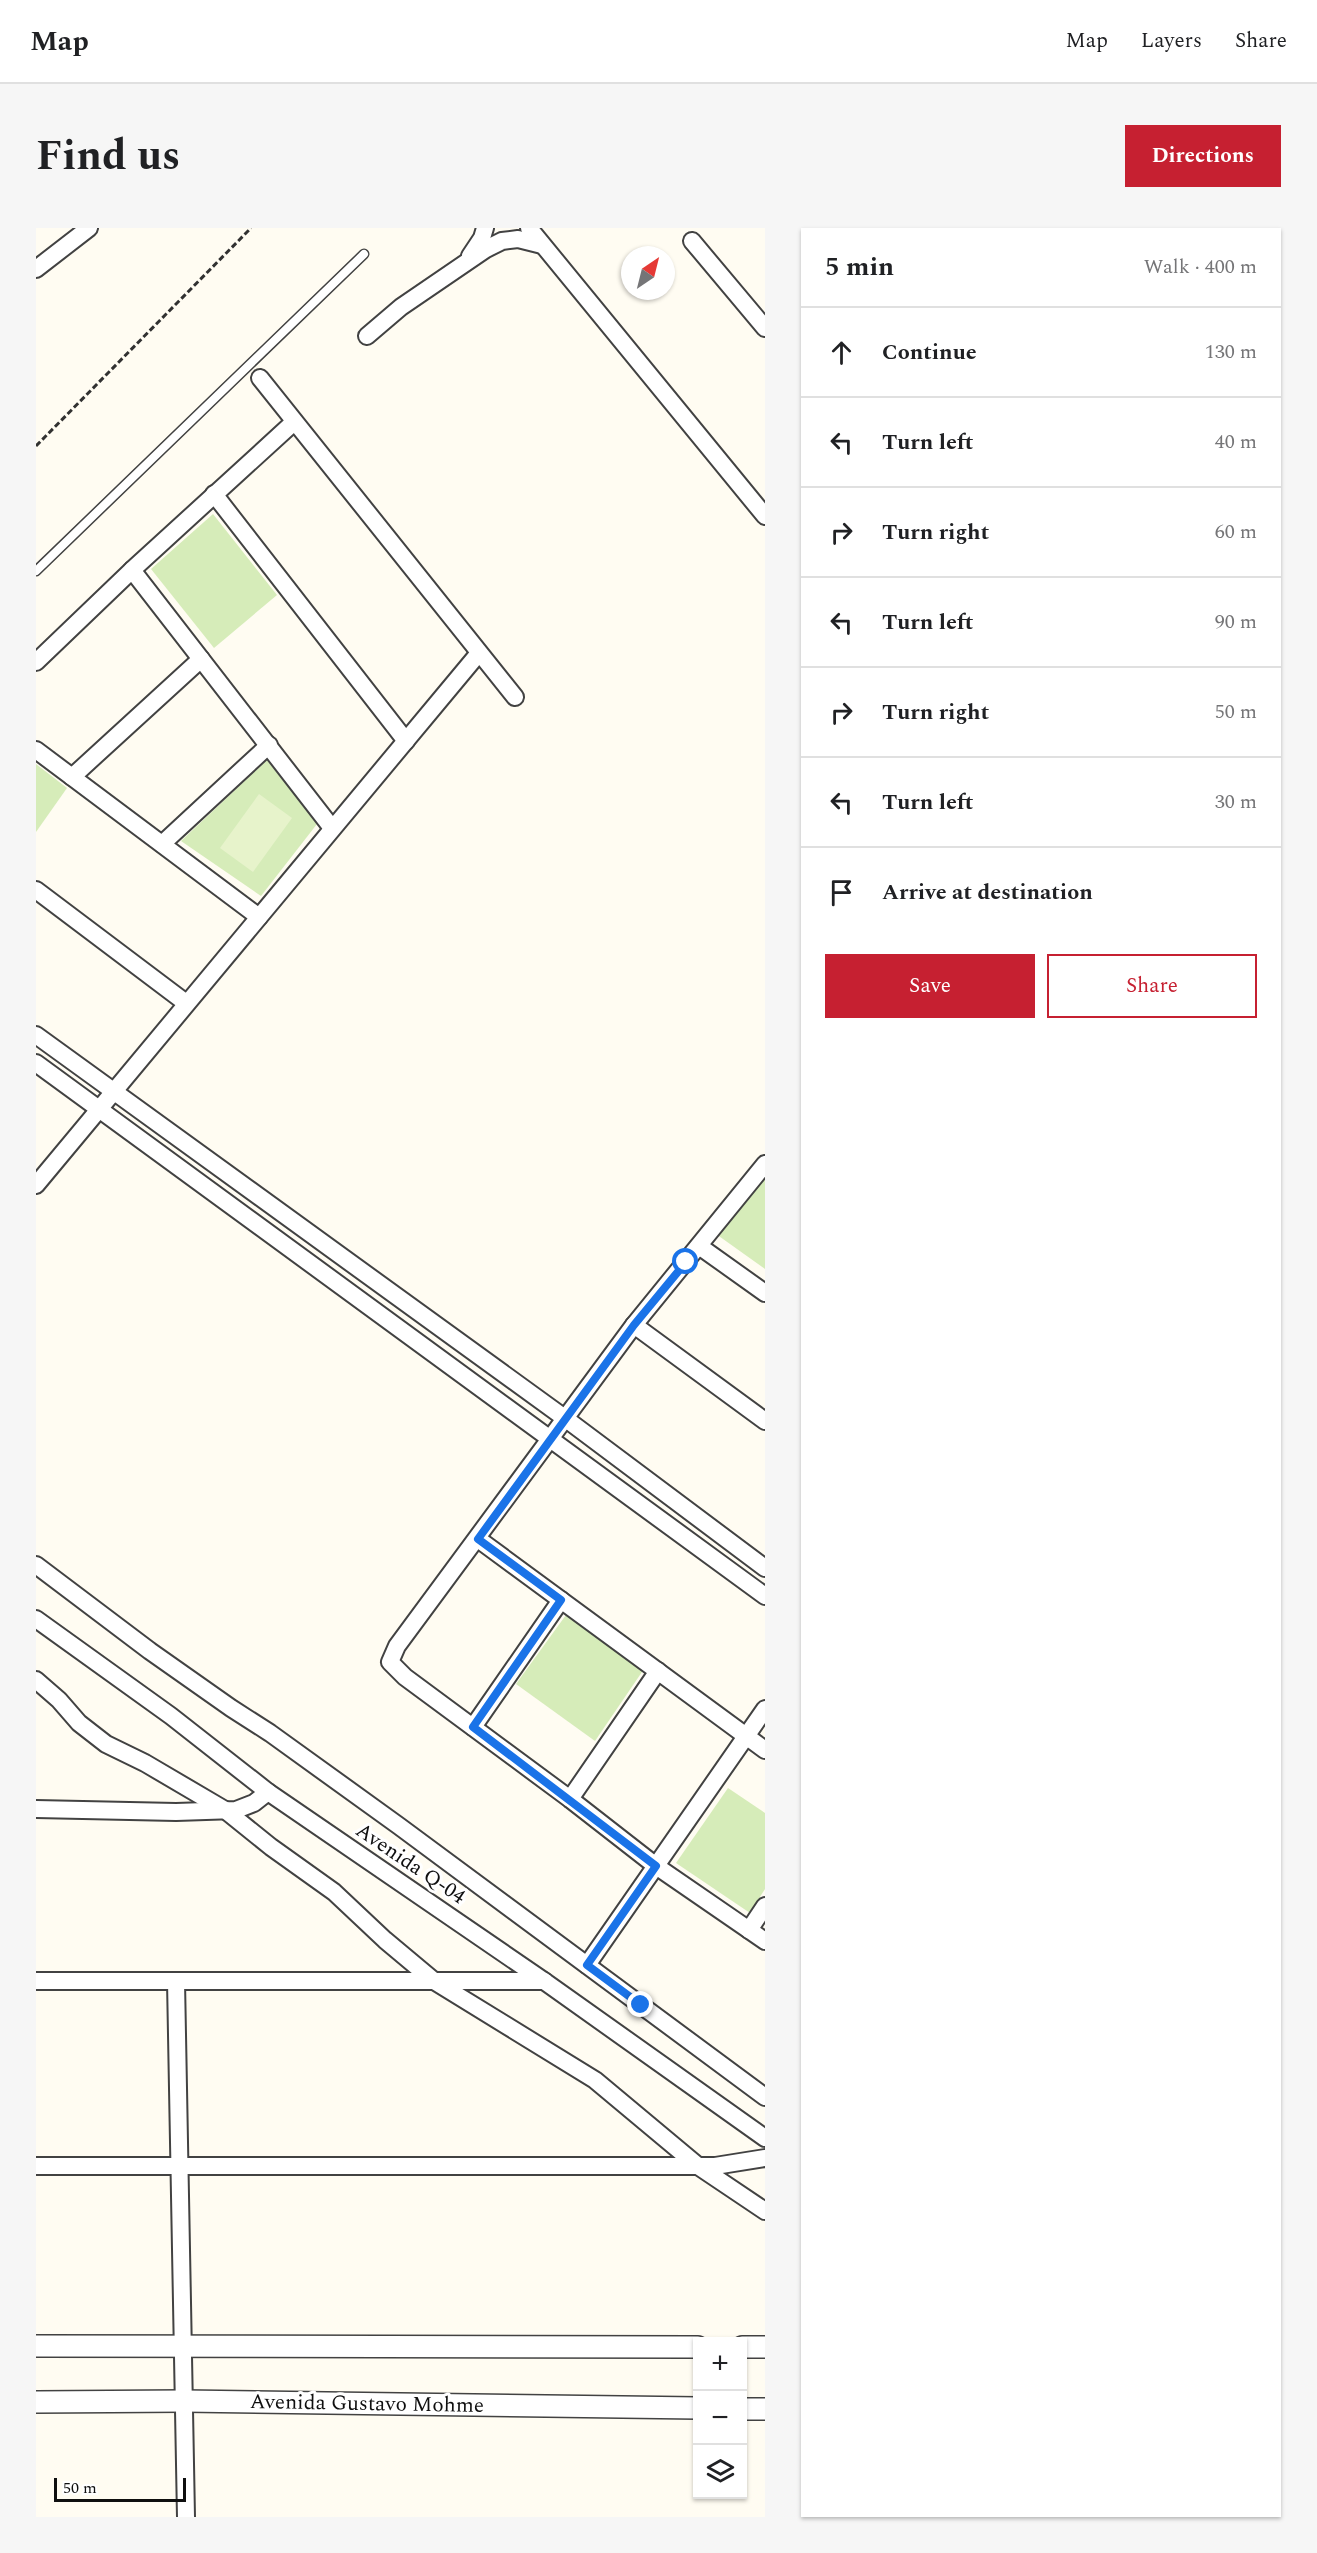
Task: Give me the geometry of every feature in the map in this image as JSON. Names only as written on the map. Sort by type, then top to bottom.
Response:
[{"type":"street","points":[[36,269],[89,228]]},
{"type":"street","points":[[468,259],[482,238],[485,228]]},
{"type":"street","points":[[529,228],[765,516]]},
{"type":"street","points":[[367,336],[468,259],[502,241],[518,239],[542,245]]},
{"type":"street","points":[[693,241],[765,328]]},
{"type":"street","points":[[260,378],[515,697]]},
{"type":"street","points":[[36,662],[132,570],[294,422]]},
{"type":"street","points":[[214,494],[406,741]]},
{"type":"street","points":[[132,570],[332,828]]},
{"type":"street","points":[[36,1185],[112,1090],[479,653]]},
{"type":"street","points":[[72,777],[201,659]]},
{"type":"street","points":[[162,844],[269,745]]},
{"type":"street","points":[[36,750],[259,916]]},
{"type":"street","points":[[36,890],[186,1003]]},
{"type":"street","points":[[36,1035],[112,1090],[203,1147],[476,1347],[566,1419],[765,1568]]},
{"type":"street","points":[[36,1063],[765,1596]]},
{"type":"street","points":[[184,1171],[203,1147]]},
{"type":"street","points":[[765,1164],[634,1325],[397,1646],[390,1662],[405,1677],[656,1866],[765,1941]]},
{"type":"street","points":[[699,1246],[765,1293]]},
{"type":"street","points":[[634,1325],[765,1420]]},
{"type":"street","points":[[459,1372],[476,1347]]},
{"type":"street","points":[[478,1539],[765,1750]]},
{"type":"street","points":[[36,1565],[150,1651],[231,1708],[270,1732],[765,2097]]},
{"type":"street","points":[[473,1727],[561,1600]]},
{"type":"street","name":"Avenida Q-04","points":[[36,1619],[171,1716],[268,1792],[544,1981],[765,2138]]},
{"type":"street","points":[[570,1799],[658,1671]]},
{"type":"street","points":[[36,1680],[59,1700],[79,1723],[106,1744],[145,1762],[225,1810],[271,1847],[334,1892],[385,1940],[434,1981],[595,2080],[698,2166],[765,2211]]},
{"type":"street","points":[[587,1965],[765,1709]]},
{"type":"street","points":[[36,1809],[176,1812],[236,1810],[254,1803],[268,1792]]},
{"type":"street","points":[[749,1930],[765,1906]]},
{"type":"street","points":[[176,1981],[186,2517]]},
{"type":"street","points":[[36,1982],[544,1981]]},
{"type":"street","points":[[36,2166],[698,2166],[765,2158]]},
{"type":"street","points":[[36,2346],[693,2347]]},
{"type":"street","points":[[747,2347],[765,2347]]},
{"type":"street","name":"Avenida Gustavo Mohme","points":[[36,2402],[184,2401],[693,2408]]},
{"type":"street","points":[[747,2409],[765,2409]]},
{"type":"lane","points":[[36,571],[364,254]]},
{"type":"path","points":[[36,446],[250,228]]},
{"type":"green space","points":[[213,514],[277,595],[214,648],[151,569]]},
{"type":"green space","points":[[267,760],[317,824],[261,896],[181,841]]},
{"type":"green space","points":[[36,764],[67,788],[36,832]]},
{"type":"green space","points":[[259,794],[292,818],[253,872],[220,848]]},
{"type":"green space","points":[[765,1171],[765,1269],[716,1234]]},
{"type":"green space","points":[[575,1614],[644,1669],[595,1741],[516,1684],[566,1615]]},
{"type":"green space","points":[[728,1788],[765,1813],[765,1889],[750,1913],[676,1863]]},
{"type":"route","points":[[641,2005],[587,1965],[656,1866],[473,1727],[561,1600],[478,1539],[634,1325],[686,1262]]}]
